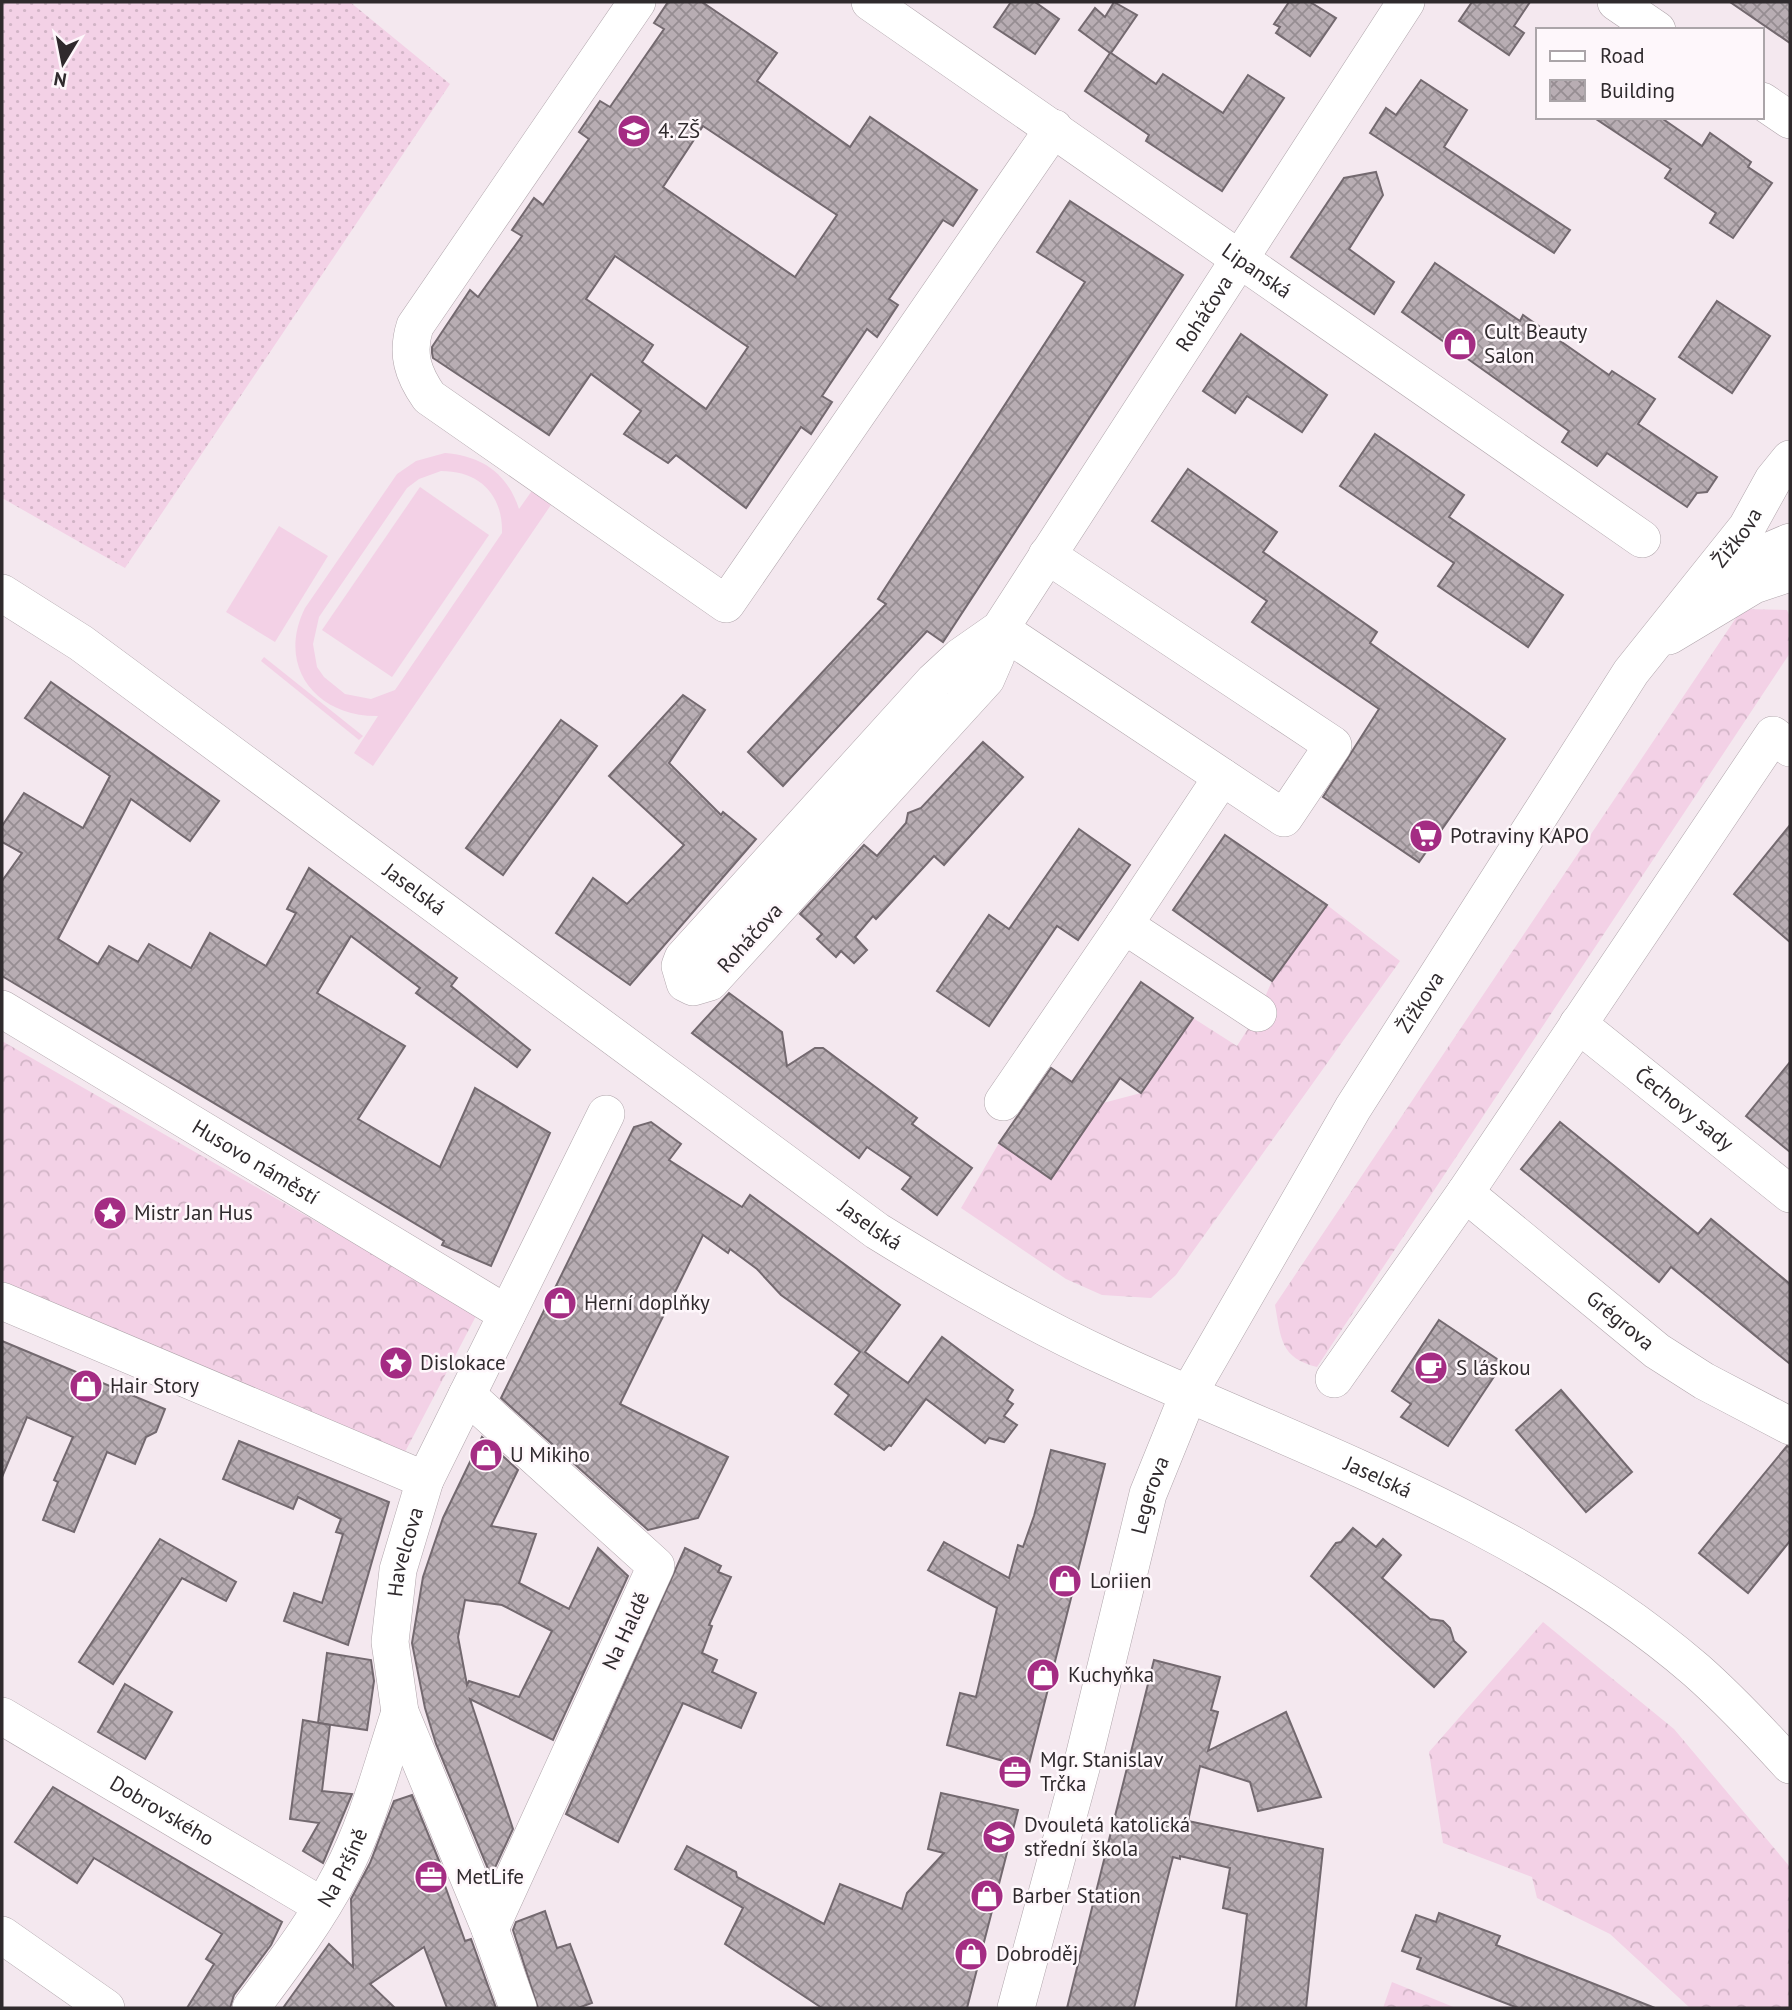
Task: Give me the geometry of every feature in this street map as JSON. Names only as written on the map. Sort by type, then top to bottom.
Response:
[{"type":"street","points":[[637,2],[415,326],[411,340],[412,366],[429,397],[726,604],[1054,128]]},
{"type":"street","name":"Lipanská","points":[[870,2],[1241,257],[1642,539]]},
{"type":"street","name":"Roháčova","points":[[1000,629],[996,656],[986,679],[710,982],[694,987],[685,983],[680,975],[683,958],[934,681],[960,657],[1000,629],[1406,2]]},
{"type":"street","points":[[1616,2],[1654,28]]},
{"type":"street","points":[[1764,102],[1790,120]]},
{"type":"street","name":"Žižkova","points":[[1783,468],[1769,496],[1772,512],[1790,532]]},
{"type":"street","name":"Žižkova","points":[[1189,1393],[1353,1108],[1658,637],[1747,527],[1783,468]]},
{"type":"street","name":"Žižkova","points":[[1658,637],[1730,568],[1790,542]]},
{"type":"street","points":[[1000,629],[1284,818],[1333,745],[1047,555]]},
{"type":"street","points":[[1658,637],[1754,585],[1790,573]]},
{"type":"street","name":"Jaselská","points":[[2,593],[81,643],[877,1231],[962,1283],[1110,1359],[1416,1495],[1573,1581],[1641,1627],[1696,1671],[1744,1714],[1790,1766]]},
{"type":"street","points":[[1334,1379],[1465,1193],[1578,1024],[1782,741]]},
{"type":"street","points":[[1003,1102],[1222,777]]},
{"type":"street","points":[[1124,925],[1258,1013]]},
{"type":"street","name":"Husovo náměstí","points":[[2,1009],[507,1314]]},
{"type":"street","name":"Čechovy sady","points":[[1578,1024],[1790,1194]]},
{"type":"street","name":"Havelcova","points":[[518,2008],[491,1929],[400,1712],[390,1642],[398,1570],[425,1480],[606,1114]]},
{"type":"street","name":"Grégrova","points":[[1465,1193],[1657,1351],[1704,1381],[1790,1426]]},
{"type":"street","points":[[2,1301],[425,1480]]},
{"type":"street","name":"Legerova","points":[[1016,2008],[1084,1757],[1148,1494],[1189,1393]]},
{"type":"street","name":"Na Haldě","points":[[467,1395],[656,1566],[491,1929]]},
{"type":"street","name":"Na Pršíně","points":[[251,2008],[322,1906],[357,1839],[400,1712]]},
{"type":"street","name":"Dobrovského","points":[[2,1716],[322,1906]]},
{"type":"street","points":[[2,1935],[106,2008]]},
{"type":"green space","points":[[3,2],[350,2],[450,84],[125,568],[2,498]]},
{"type":"green space","points":[[445,453],[482,463],[508,485],[519,509],[536,485],[555,499],[373,766],[354,753],[378,716],[356,714],[336,708],[320,698],[307,684],[299,668],[295,649],[297,629],[305,608],[397,474],[416,461]],"holes":[[[441,471],[455,472],[477,480],[493,496],[501,519],[502,533],[395,690],[371,699],[345,694],[324,677],[317,667],[313,644],[319,617],[407,488],[419,479]]]},
{"type":"green space","points":[[420,487],[489,535],[392,677],[322,630]]},
{"type":"green space","points":[[279,526],[328,556],[275,642],[226,612]]},
{"type":"green space","points":[[1742,609],[1787,610],[1790,617],[1790,653],[1317,1367],[1296,1358],[1284,1345],[1275,1305]]},
{"type":"green space","points":[[264,657],[363,736],[359,740],[261,661]]},
{"type":"green space","points":[[1327,905],[1400,961],[1176,1275],[1151,1298],[1102,1295],[1066,1279],[961,1208],[999,1143],[1103,1103],[1141,1093],[1193,1018],[1237,1046],[1258,1013],[1272,981]]},
{"type":"green space","points":[[2,1041],[477,1314],[405,1452],[2,1281]]},
{"type":"green space","points":[[1543,1622],[1674,1729],[1790,1867],[1790,2008],[1690,2008],[1610,1934],[1537,1898],[1532,1877],[1443,1843],[1429,1752]]},
{"type":"green space","points":[[1392,1982],[1456,2008],[1383,2008]]},
{"type":"building","points":[[668,2],[702,2],[777,53],[757,81],[850,147],[870,117],[977,190],[953,226],[943,220],[889,299],[898,305],[877,337],[867,329],[822,396],[832,402],[811,434],[801,427],[746,508],[676,455],[668,463],[624,434],[641,411],[591,374],[549,435],[433,358],[432,353],[432,347],[470,290],[478,297],[522,236],[512,230],[534,198],[543,205],[589,139],[579,132],[600,101],[610,107],[664,29],[654,23]],"holes":[[[703,126],[837,215],[795,277],[663,187]],[[615,256],[748,347],[706,409],[642,362],[653,345],[586,299]]]},
{"type":"building","points":[[1011,2],[1035,2],[1059,19],[1035,54],[994,27]]},
{"type":"building","points":[[1114,2],[1137,15],[1111,53],[1156,84],[1163,74],[1223,113],[1248,75],[1284,98],[1222,191],[1146,141],[1149,135],[1085,91],[1110,53],[1079,30],[1095,8],[1105,17]]},
{"type":"building","points":[[1289,2],[1310,2],[1336,18],[1310,56],[1276,33],[1280,27],[1274,24]]},
{"type":"building","points":[[1472,2],[1530,2],[1514,26],[1524,33],[1509,55],[1459,21]]},
{"type":"building","points":[[1730,2],[1790,2],[1790,43]]},
{"type":"building","points":[[1421,80],[1467,110],[1444,147],[1570,230],[1554,253],[1370,133],[1386,108],[1396,115]]},
{"type":"building","points":[[1596,119],[1663,119],[1702,146],[1710,133],[1751,162],[1748,167],[1772,183],[1733,238],[1710,223],[1716,213],[1665,178],[1671,169]]},
{"type":"building","points":[[1376,172],[1383,195],[1349,249],[1394,282],[1374,314],[1291,257],[1344,178]]},
{"type":"building","points":[[1070,201],[1183,275],[943,642],[927,631],[783,786],[748,752],[886,604],[878,599],[1085,282],[1037,252]]},
{"type":"building","points":[[1435,263],[1520,321],[1523,315],[1609,375],[1612,371],[1655,399],[1638,424],[1717,477],[1707,492],[1697,493],[1687,507],[1607,453],[1597,466],[1562,442],[1569,431],[1402,312]]},
{"type":"building","points":[[1717,301],[1770,336],[1732,393],[1679,357]]},
{"type":"building","points":[[1241,334],[1327,395],[1302,432],[1247,396],[1235,413],[1203,391]]},
{"type":"building","points":[[1375,434],[1464,495],[1449,517],[1563,595],[1528,647],[1438,586],[1454,563],[1340,486]]},
{"type":"building","points":[[1188,469],[1277,532],[1263,552],[1377,632],[1370,643],[1505,739],[1419,862],[1323,797],[1379,709],[1252,622],[1267,601],[1152,521]]},
{"type":"building","points":[[51,682],[219,801],[190,841],[131,799],[58,939],[98,964],[109,946],[138,962],[149,944],[191,968],[210,933],[266,966],[296,913],[287,909],[309,868],[457,978],[451,986],[530,1050],[517,1067],[416,993],[420,988],[351,936],[317,993],[405,1046],[358,1119],[440,1167],[475,1088],[550,1133],[491,1266],[442,1245],[444,1241],[2,976],[2,881],[22,853],[2,842],[2,826],[24,793],[83,828],[110,776],[25,718]]},
{"type":"building","points":[[683,695],[705,710],[669,763],[721,815],[723,812],[756,839],[630,985],[556,933],[593,878],[627,904],[684,845],[609,776]]},
{"type":"building","points":[[561,720],[597,746],[503,875],[466,848]]},
{"type":"building","points":[[983,742],[1023,777],[944,865],[934,856],[876,919],[873,916],[855,937],[867,950],[854,963],[841,951],[836,957],[817,939],[822,934],[800,914],[864,845],[877,856],[906,823],[908,813],[921,808]]},
{"type":"building","points":[[1790,825],[1790,942],[1734,894]]},
{"type":"building","points":[[1079,829],[1130,865],[1078,940],[1057,926],[989,1026],[937,991],[989,915],[1009,929]]},
{"type":"building","points":[[1225,835],[1327,905],[1272,981],[1173,910]]},
{"type":"building","points":[[1141,982],[1193,1018],[1141,1093],[1120,1078],[1051,1179],[999,1143],[1051,1068],[1072,1082]]},
{"type":"building","points":[[729,993],[782,1032],[787,1066],[815,1048],[823,1048],[917,1118],[912,1124],[972,1168],[937,1215],[902,1189],[911,1177],[867,1147],[859,1158],[692,1033]]},
{"type":"building","points":[[1790,1062],[1790,1152],[1746,1116]]},
{"type":"building","points":[[651,1122],[681,1144],[669,1160],[742,1207],[750,1195],[900,1305],[865,1352],[908,1383],[942,1337],[1013,1390],[1007,1400],[1013,1404],[1004,1416],[1017,1425],[1004,1442],[989,1438],[985,1443],[926,1399],[891,1446],[884,1450],[835,1414],[849,1395],[835,1384],[860,1352],[781,1295],[757,1269],[730,1249],[728,1253],[703,1235],[620,1404],[728,1457],[698,1518],[648,1530],[501,1398],[634,1127]]},
{"type":"building","points":[[1560,1122],[1698,1234],[1711,1219],[1790,1284],[1790,1364],[1671,1267],[1659,1282],[1521,1169]]},
{"type":"building","points":[[1439,1320],[1503,1363],[1448,1446],[1401,1417],[1411,1404],[1392,1391]]},
{"type":"building","points":[[2,1341],[165,1409],[156,1432],[146,1437],[135,1464],[107,1452],[74,1532],[43,1520],[58,1482],[54,1480],[73,1437],[27,1417],[2,1477]]},
{"type":"building","points":[[1561,1390],[1632,1472],[1586,1512],[1516,1430]]},
{"type":"building","points":[[482,1437],[518,1470],[491,1526],[536,1534],[519,1583],[569,1609],[598,1548],[628,1576],[553,1740],[470,1699],[513,1829],[491,1876],[436,1744],[425,1708],[412,1643],[423,1577],[443,1518]],"holes":[[[465,1600],[502,1605],[552,1631],[519,1697],[469,1681],[467,1685],[458,1637]]]},
{"type":"building","points":[[239,1441],[389,1502],[348,1645],[284,1621],[294,1593],[322,1603],[343,1534],[336,1532],[341,1519],[298,1497],[293,1509],[223,1479]]},
{"type":"building","points":[[1787,1446],[1790,1447],[1790,1541],[1748,1593],[1699,1553]]},
{"type":"building","points":[[1051,1450],[1105,1464],[1028,1768],[947,1745],[960,1693],[976,1697],[997,1608],[928,1570],[944,1542],[1009,1578],[1018,1545],[1023,1547],[1034,1516]]},
{"type":"building","points":[[1353,1528],[1376,1547],[1383,1539],[1401,1555],[1382,1578],[1430,1619],[1443,1621],[1450,1628],[1454,1641],[1466,1652],[1434,1687],[1311,1576],[1336,1543],[1341,1542]]},
{"type":"building","points":[[160,1539],[236,1582],[226,1601],[182,1578],[113,1684],[79,1662]]},
{"type":"building","points":[[685,1548],[721,1566],[718,1572],[731,1577],[709,1625],[712,1626],[702,1653],[717,1660],[712,1672],[756,1693],[741,1728],[683,1703],[618,1842],[566,1814]]},
{"type":"building","points":[[327,1653],[371,1660],[374,1681],[367,1730],[318,1723]]},
{"type":"building","points":[[1154,1660],[1220,1677],[1211,1710],[1218,1712],[1208,1751],[1286,1712],[1321,1797],[1258,1811],[1250,1782],[1200,1766],[1188,1821],[1323,1849],[1306,2008],[1236,2008],[1247,1914],[1223,1908],[1230,1868],[1180,1856],[1180,1859],[1173,1857],[1134,2008],[1067,2008]]},
{"type":"building","points":[[125,1684],[172,1712],[145,1759],[98,1732]]},
{"type":"building","points":[[303,1720],[330,1725],[322,1791],[352,1794],[323,1863],[303,1851],[319,1823],[290,1819]]},
{"type":"building","points":[[53,1787],[282,1922],[271,1945],[234,1995],[230,2008],[187,2008],[214,1964],[206,1959],[222,1934],[94,1858],[77,1883],[15,1842]]},
{"type":"building","points":[[941,1793],[1018,1810],[967,2008],[822,2008],[725,1944],[743,1908],[675,1869],[687,1846],[736,1872],[737,1877],[824,1924],[840,1884],[902,1909],[907,1893],[944,1853],[928,1849]]},
{"type":"building","points":[[412,1795],[440,1863],[436,1861],[465,1941],[471,1939],[496,2008],[447,2008],[424,1947],[370,1984],[395,2008],[283,2008],[329,1944],[353,1967],[351,1899],[370,1863],[394,1801]]},
{"type":"building","points":[[545,1911],[557,1948],[570,1944],[592,2003],[578,2008],[538,2008],[513,1930],[516,1922]]},
{"type":"building","points":[[1439,1913],[1500,1936],[1496,1945],[1655,2008],[1518,2008],[1417,1969],[1421,1958],[1402,1951],[1416,1915],[1436,1922]]},
{"type":"place","name":"4. ZŠ","points":[[634,131]]},
{"type":"place","name":"Cult Beauty Salon","points":[[1460,344]]},
{"type":"place","name":"Potraviny KAPO","points":[[1426,836]]},
{"type":"place","name":"Mistr Jan Hus","points":[[110,1213]]},
{"type":"place","name":"Herní doplňky","points":[[560,1303]]},
{"type":"place","name":"Dislokace","points":[[396,1363]]},
{"type":"place","name":"S láskou","points":[[1431,1368]]},
{"type":"place","name":"Hair Story","points":[[86,1386]]},
{"type":"place","name":"U Mikiho","points":[[486,1455]]},
{"type":"place","name":"Loriien","points":[[1065,1581]]},
{"type":"place","name":"Kuchyňka","points":[[1043,1675]]},
{"type":"place","name":"Mgr. Stanislav Trčka","points":[[1015,1772]]},
{"type":"place","name":"Dvouletá katolická střední škola","points":[[999,1837]]},
{"type":"place","name":"MetLife","points":[[431,1877]]},
{"type":"place","name":"Barber Station","points":[[987,1896]]},
{"type":"place","name":"Dobroděj","points":[[971,1954]]}]
